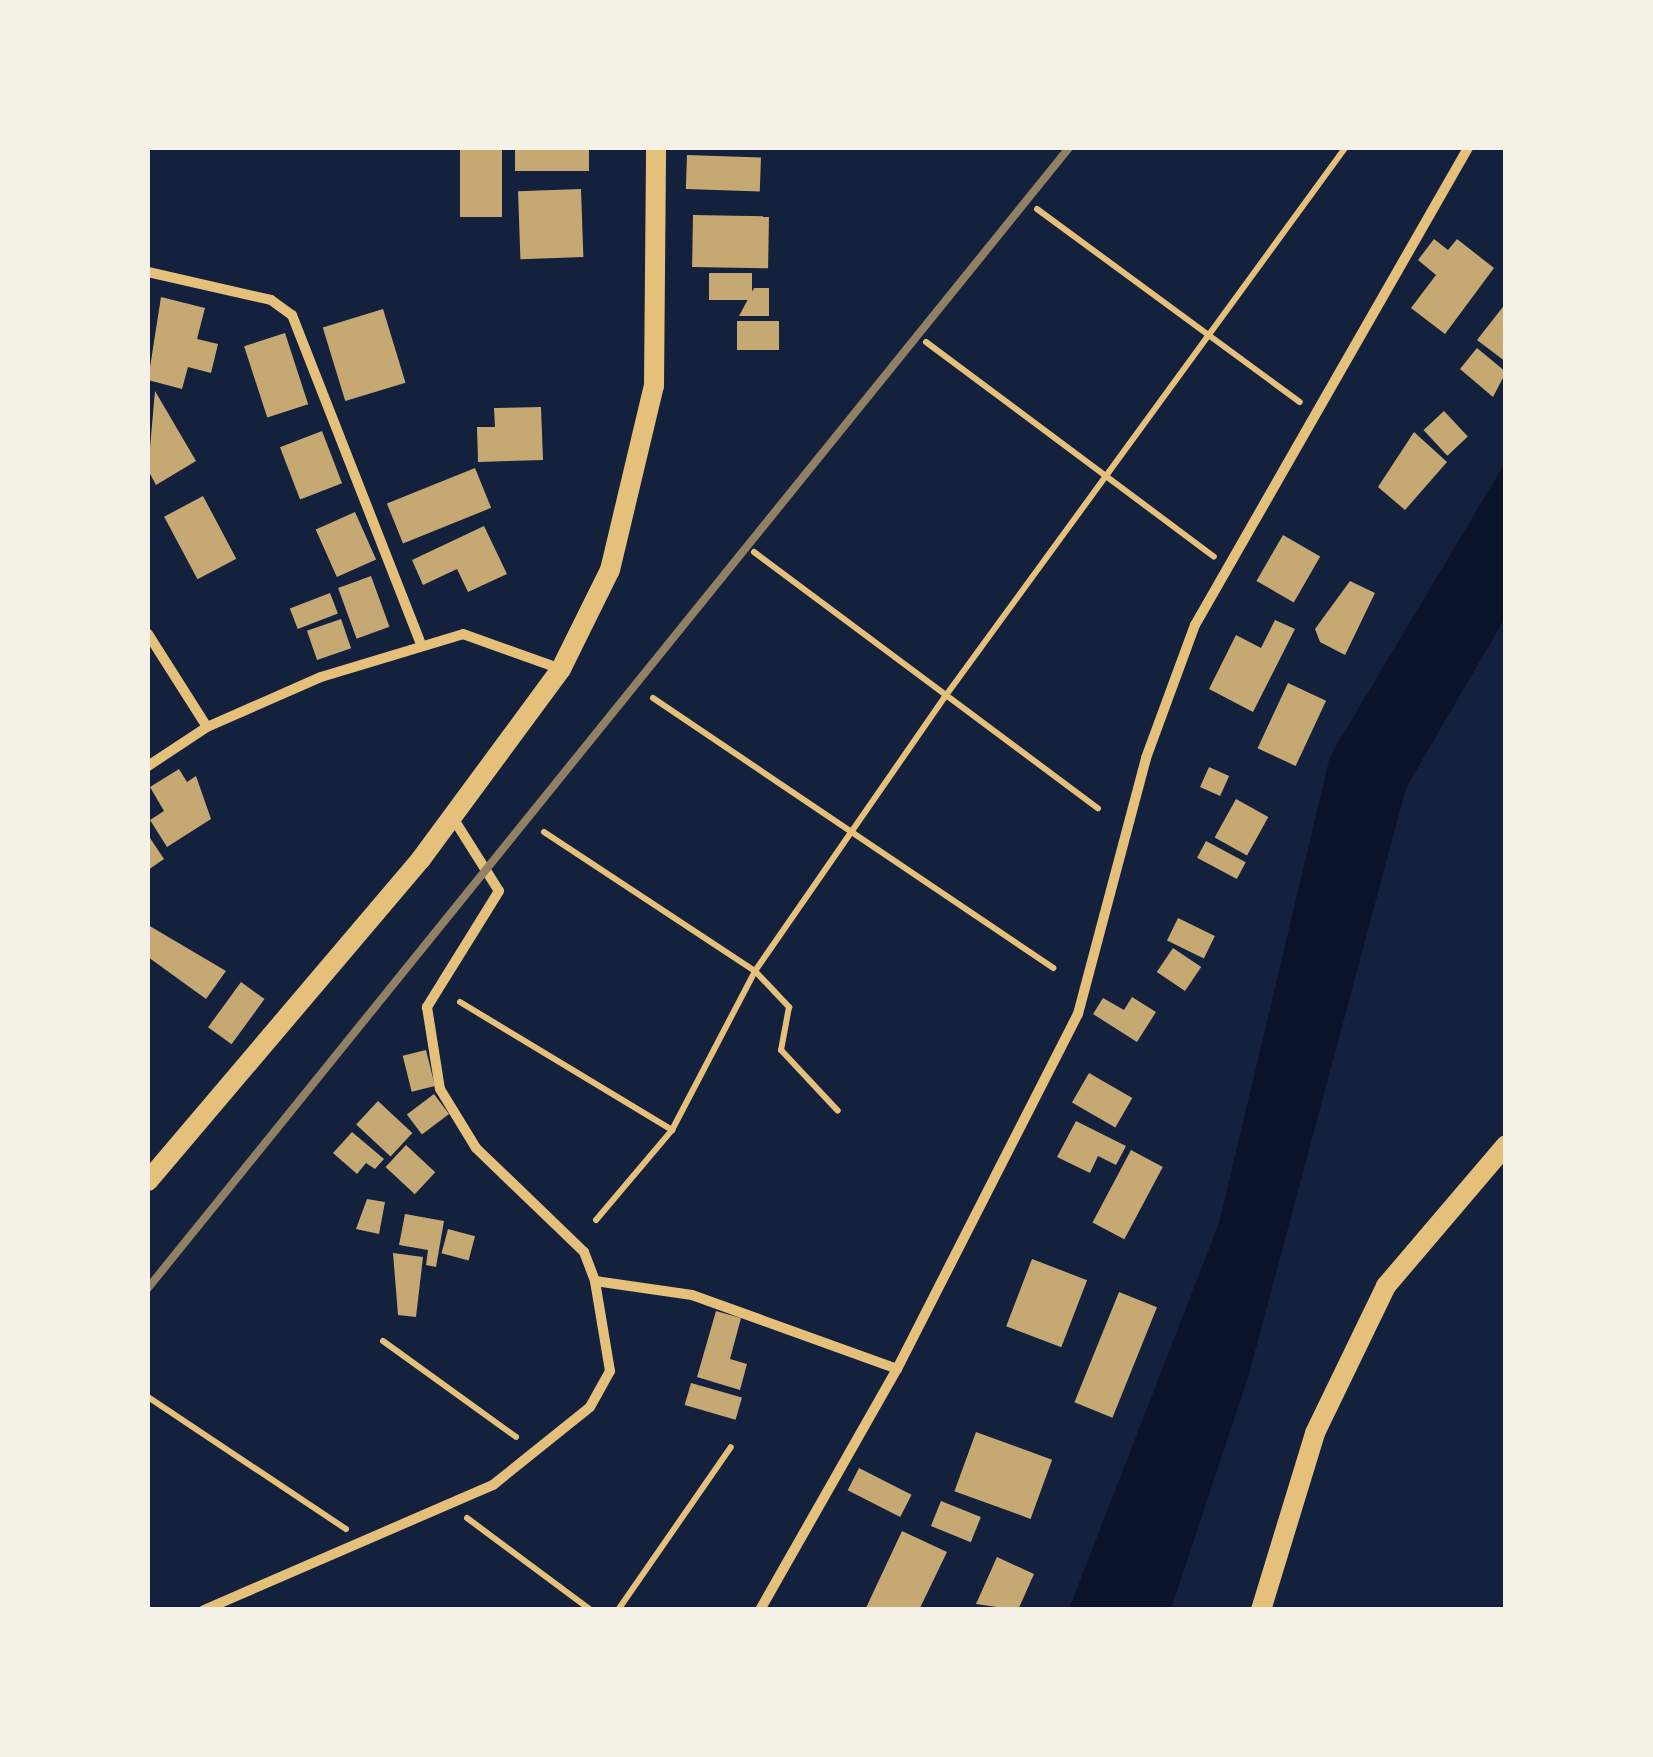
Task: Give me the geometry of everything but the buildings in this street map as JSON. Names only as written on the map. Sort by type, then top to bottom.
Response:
[{"type":"main road","points":[[148,1182],[452,816],[560,669],[610,570],[640,468],[662,296],[656,148]]},
{"type":"main road","points":[[1262,1610],[1315,1433],[1386,1286],[1506,1145]]},
{"type":"street","points":[[760,1610],[898,1369],[1078,1014],[1146,758],[1196,625],[1468,148]]},
{"type":"street","points":[[148,272],[270,300],[292,315],[421,644]]},
{"type":"street","points":[[148,634],[207,727]]},
{"type":"street","points":[[148,766],[207,727],[421,644],[463,634],[560,669]]},
{"type":"street","points":[[204,1610],[494,1485],[590,1407],[610,1371],[595,1281],[584,1252],[476,1148],[440,1089],[428,1007],[499,890],[452,816]]},
{"type":"street","points":[[595,1281],[692,1295],[898,1369]]},
{"type":"path","points":[[596,1220],[672,1130],[756,970],[944,698],[1345,148]]},
{"type":"path","points":[[1037,210],[1300,402]]},
{"type":"path","points":[[926,342],[1216,558]]},
{"type":"path","points":[[754,552],[944,698],[1098,808]]},
{"type":"path","points":[[654,698],[848,837],[1054,968]]},
{"type":"path","points":[[544,832],[756,970],[789,1007],[781,1050],[838,1111]]},
{"type":"path","points":[[460,1002],[672,1130]]},
{"type":"path","points":[[382,1341],[516,1437]]},
{"type":"path","points":[[148,1396],[347,1530]]},
{"type":"path","points":[[618,1610],[730,1448]]},
{"type":"path","points":[[458,1512],[591,1610]]},
{"type":"water","points":[[1505,463],[1505,618],[1406,788],[1249,1374],[1171,1609],[1069,1609],[1219,1223],[1330,756]]},
{"type":"railway","points":[[148,1288],[1069,148]]}]
